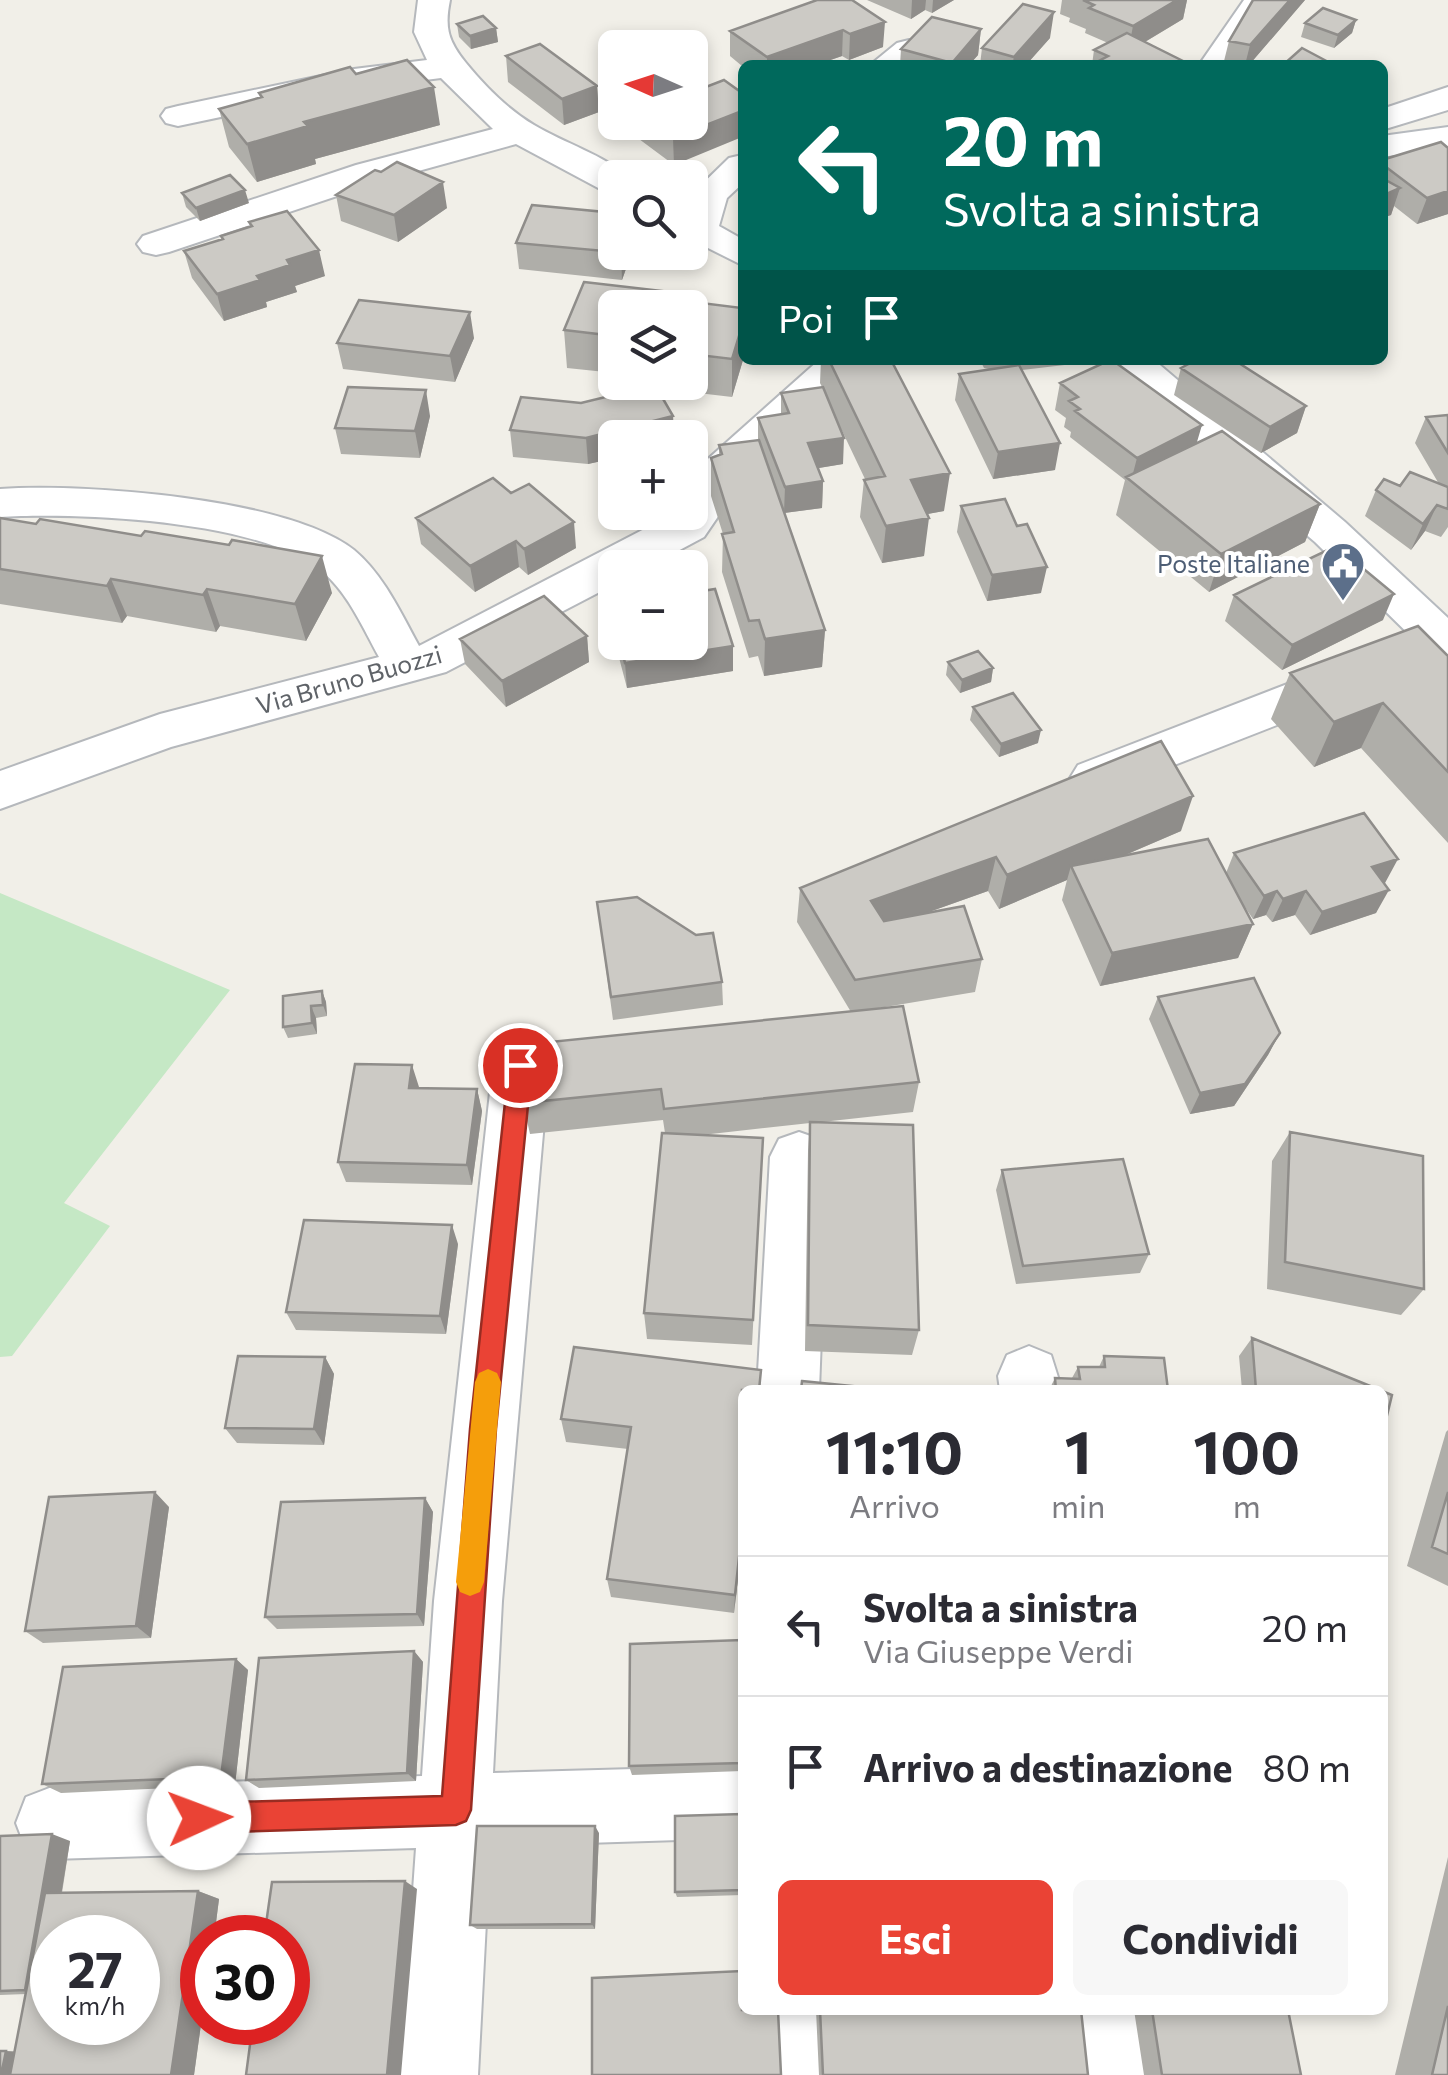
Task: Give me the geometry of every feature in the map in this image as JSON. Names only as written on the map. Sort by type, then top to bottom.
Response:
[{"type":"street","points":[[434,0],[430,32],[476,98],[520,132],[598,173]]},
{"type":"street","points":[[1219,60],[1260,0]]},
{"type":"street","points":[[178,116],[354,79],[452,67]]},
{"type":"street","points":[[1388,118],[1448,96]]},
{"type":"street","points":[[156,244],[369,173],[520,132]]},
{"type":"street","points":[[1388,146],[1448,137]]},
{"type":"street","points":[[708,198],[738,170]]},
{"type":"street","points":[[708,234],[738,252]]},
{"type":"street","name":"Via Bruno Buozzi","points":[[0,790],[160,732],[408,667],[452,651],[689,528],[695,521],[704,490],[715,476],[837,365]]},
{"type":"street","points":[[1136,365],[1160,390],[1330,532],[1448,644]]},
{"type":"street","points":[[0,503],[62,500],[163,512],[279,534],[312,545],[348,571],[408,667]]},
{"type":"street","points":[[1054,794],[1382,666],[1413,664],[1448,676]]},
{"type":"street","points":[[439,2075],[483,1429],[520,1065]]},
{"type":"street","points":[[788,1385],[799,1156]]},
{"type":"street","points":[[52,1823],[738,1802]]},
{"type":"street","points":[[802,2015],[806,2075]]},
{"type":"street","points":[[1113,2015],[1121,2075]]},
{"type":"green space","points":[[0,893],[230,990],[64,1203],[110,1226],[12,1356],[0,1357]]},
{"type":"building","points":[[817,0],[852,0],[885,22],[850,34],[843,30],[767,57],[730,31]]},
{"type":"building","points":[[1083,0],[1177,0],[1133,26],[1089,8],[1094,5]]},
{"type":"building","points":[[1253,0],[1290,0],[1250,45],[1229,41]]},
{"type":"building","points":[[1023,4],[1054,12],[1014,57],[982,48]]},
{"type":"building","points":[[1323,8],[1356,20],[1338,35],[1305,23]]},
{"type":"building","points":[[483,16],[496,28],[470,36],[457,24]]},
{"type":"building","points":[[932,17],[981,29],[955,60],[901,49]]},
{"type":"building","points":[[1127,33],[1181,60],[1100,60],[1108,56],[1094,50]]},
{"type":"building","points":[[540,44],[597,86],[562,99],[506,56]]},
{"type":"building","points":[[1302,48],[1325,60],[1289,60]]},
{"type":"building","points":[[407,60],[434,87],[304,122],[308,126],[247,144],[219,109],[262,97],[259,93],[350,67],[356,74]]},
{"type":"building","points":[[724,80],[738,90],[738,113],[708,124],[708,86]]},
{"type":"building","points":[[1441,142],[1448,148],[1448,191],[1427,198],[1388,169],[1388,158]]},
{"type":"building","points":[[397,162],[443,182],[394,215],[336,195],[375,170],[381,172]]},
{"type":"building","points":[[230,175],[245,190],[196,208],[182,193]]},
{"type":"building","points":[[1388,181],[1400,188],[1388,193]]},
{"type":"building","points":[[532,205],[598,211],[598,250],[516,243]]},
{"type":"building","points":[[287,211],[319,250],[287,260],[290,265],[257,276],[260,280],[217,294],[184,251],[252,226],[249,222]]},
{"type":"building","points":[[584,282],[654,290],[598,290],[598,334],[564,330]]},
{"type":"building","points":[[359,300],[470,312],[450,356],[337,343]]},
{"type":"building","points":[[708,304],[738,308],[738,339],[732,359],[708,356]]},
{"type":"building","points":[[831,365],[894,365],[950,473],[911,480],[929,518],[886,526],[864,480],[885,476]]},
{"type":"building","points":[[1019,365],[1060,443],[998,452],[959,374]]},
{"type":"building","points":[[1099,365],[1119,365],[1202,425],[1137,458],[1075,411],[1080,409],[1069,401],[1078,397],[1060,383]]},
{"type":"building","points":[[1242,365],[1306,406],[1270,427],[1181,368]]},
{"type":"building","points":[[348,387],[426,390],[415,431],[335,428]]},
{"type":"building","points":[[823,387],[844,438],[808,443],[823,481],[785,487],[758,418],[789,413],[781,393]]},
{"type":"building","points":[[521,397],[581,403],[598,399],[664,400],[673,416],[657,420],[598,420],[598,435],[586,438],[510,430]]},
{"type":"building","points":[[1448,415],[1448,453],[1426,417]]},
{"type":"building","points":[[1222,431],[1320,504],[1221,554],[1126,477]]},
{"type":"building","points":[[759,440],[825,630],[765,639],[759,620],[749,621],[722,534],[734,532],[711,458],[722,454],[719,445]]},
{"type":"building","points":[[1410,472],[1448,487],[1448,509],[1437,505],[1423,524],[1376,490],[1384,479],[1400,486]]},
{"type":"building","points":[[493,478],[511,493],[529,484],[574,522],[524,549],[516,541],[470,566],[416,518]]},
{"type":"building","points":[[1005,499],[1017,526],[1027,524],[1047,567],[992,575],[961,506]]},
{"type":"building","points":[[0,518],[36,524],[40,519],[141,536],[145,531],[229,545],[232,540],[322,556],[295,604],[207,589],[203,595],[111,579],[107,586],[0,569]]},
{"type":"building","points":[[1336,546],[1394,594],[1292,645],[1234,595]]},
{"type":"building","points":[[715,589],[733,646],[708,650],[708,590]]},
{"type":"building","points":[[544,596],[587,636],[502,681],[460,639]]},
{"type":"building","points":[[1418,626],[1448,656],[1448,772],[1383,703],[1334,722],[1290,673]]},
{"type":"building","points":[[978,651],[993,668],[962,680],[948,662]]},
{"type":"building","points":[[1013,693],[1041,730],[1001,744],[973,707]]},
{"type":"building","points":[[1161,741],[1193,796],[1007,875],[996,857],[871,901],[884,921],[964,906],[982,959],[855,980],[800,888]]},
{"type":"building","points":[[1364,813],[1398,859],[1372,867],[1389,890],[1322,912],[1306,891],[1283,899],[1277,891],[1264,896],[1234,853]]},
{"type":"building","points":[[1208,839],[1253,924],[1112,953],[1071,866]]},
{"type":"building","points":[[637,897],[696,935],[713,933],[722,982],[611,997],[597,902]]},
{"type":"building","points":[[1254,978],[1280,1033],[1245,1084],[1200,1093],[1158,997]]},
{"type":"building","points":[[322,991],[323,1005],[311,1006],[312,1023],[283,1027],[283,996]]},
{"type":"building","points":[[903,1006],[919,1082],[664,1109],[661,1089],[523,1103],[520,1045]]},
{"type":"building","points":[[355,1064],[412,1065],[409,1088],[477,1089],[467,1165],[338,1162]]},
{"type":"building","points":[[810,1122],[913,1125],[919,1330],[808,1325]]},
{"type":"building","points":[[1290,1132],[1423,1156],[1424,1289],[1285,1262]]},
{"type":"building","points":[[662,1133],[763,1138],[753,1320],[644,1313]]},
{"type":"building","points":[[1123,1159],[1149,1254],[1023,1266],[1002,1170]]},
{"type":"building","points":[[304,1220],[452,1225],[440,1316],[286,1312]]},
{"type":"building","points":[[1252,1338],[1368,1385],[1256,1385]]},
{"type":"building","points":[[574,1347],[761,1370],[760,1385],[738,1385],[735,1595],[607,1579],[631,1427],[561,1419]]},
{"type":"building","points":[[238,1356],[325,1357],[314,1429],[225,1428]]},
{"type":"building","points":[[1104,1356],[1164,1358],[1167,1385],[1056,1385],[1055,1378],[1080,1379],[1078,1367],[1105,1367]]},
{"type":"building","points":[[802,1381],[842,1385],[802,1385]]},
{"type":"building","points":[[155,1492],[136,1626],[25,1631],[49,1497]]},
{"type":"building","points":[[1448,1492],[1448,1554],[1432,1547]]},
{"type":"building","points":[[425,1498],[417,1614],[265,1617],[281,1502]]},
{"type":"building","points":[[738,1640],[738,1763],[629,1766],[630,1644]]},
{"type":"building","points":[[414,1651],[407,1773],[246,1780],[259,1658]]},
{"type":"building","points":[[236,1659],[221,1777],[42,1784],[63,1667]]},
{"type":"building","points":[[738,1814],[738,1890],[675,1892],[675,1816]]},
{"type":"building","points":[[477,1826],[595,1826],[592,1924],[470,1925]]},
{"type":"building","points":[[52,1834],[38,1915],[30,1915],[30,1961],[25,1990],[0,1991],[0,1836]]},
{"type":"building","points":[[405,1881],[387,2075],[246,2075],[250,2045],[310,2045],[310,1915],[267,1915],[272,1882]]},
{"type":"building","points":[[198,1891],[194,1915],[180,1915],[180,2014],[171,2075],[10,2075],[30,1971],[30,2045],[160,2045],[160,1915],[41,1915],[45,1893]]},
{"type":"building","points":[[738,1971],[738,2015],[778,2015],[781,2075],[592,2075],[592,1978]]},
{"type":"building","points":[[1448,2006],[1448,2075],[1432,2075]]},
{"type":"building","points":[[820,2015],[1082,2015],[1088,2075],[823,2075]]},
{"type":"building","points":[[1153,2015],[1289,2015],[1301,2075],[1162,2075]]},
{"type":"building","points":[[0,2051],[6,2051],[1,2075],[0,2075]]},
{"type":"slow traffic","points":[[470,1582],[488,1382]]},
{"type":"place","name":"Poste Italiane","points":[[1343,602]]},
{"type":"route","points":[[199,1818],[456,1810],[483,1429],[520,1065]]}]
